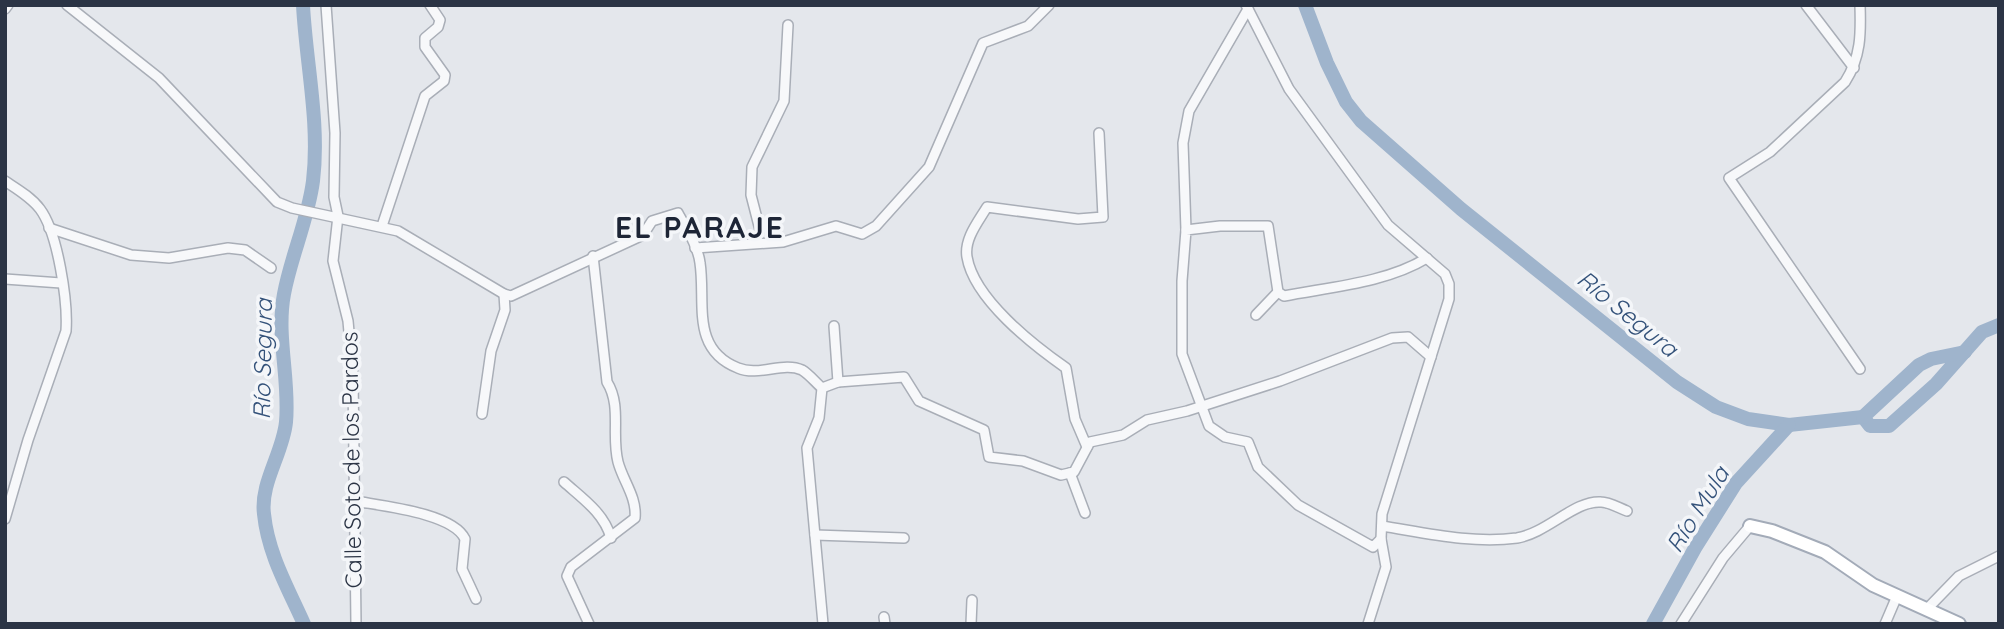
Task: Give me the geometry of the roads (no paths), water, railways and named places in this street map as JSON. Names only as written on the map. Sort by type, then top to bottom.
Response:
[{"type":"main road","points":[[1750,526],[1772,531],[1825,552],[1873,585],[1959,624]]},
{"type":"street","points":[[66,5],[159,78],[255,182],[289,207],[382,226],[416,240],[504,294],[511,296],[643,235],[652,221],[678,213],[700,261],[702,328],[713,349],[736,368],[760,373],[791,367],[803,371],[822,388]]},
{"type":"street","name":"Calle Soto de los Pardos","points":[[326,5],[335,134],[333,261],[348,321],[353,376],[356,624]]},
{"type":"street","points":[[382,226],[425,96],[444,81],[445,75],[425,47],[425,38],[438,27],[440,20],[430,5]]},
{"type":"street","points":[[695,248],[783,242],[836,226],[862,234],[876,226],[929,167],[983,43],[1028,26],[1049,5]]},
{"type":"street","points":[[1806,5],[1854,68]]},
{"type":"street","points":[[1860,5],[1861,43],[1854,68],[1837,90],[1795,131],[1770,152],[1729,178],[1860,369]]},
{"type":"street","points":[[1247,7],[1189,111],[1183,143],[1186,230],[1182,281],[1182,354],[1209,426],[1225,437],[1248,442],[1258,467],[1298,505],[1373,547],[1381,539]]},
{"type":"street","points":[[1247,7],[1289,89],[1304,111],[1388,225],[1445,274],[1449,284],[1449,299],[1382,514],[1381,539],[1386,567],[1368,624]]},
{"type":"street","points":[[760,230],[751,195],[752,167],[784,101],[788,25]]},
{"type":"street","points":[[1087,447],[1075,419],[1066,369],[1025,339],[999,311],[977,280],[967,257],[968,239],[987,207],[1078,219],[1103,217],[1099,133]]},
{"type":"street","points":[[5,181],[32,200],[50,229],[67,312],[66,331],[28,440],[5,519]]},
{"type":"street","points":[[1186,230],[1220,226],[1268,226],[1278,292],[1284,296],[1361,281],[1412,267],[1427,258]]},
{"type":"street","points":[[50,229],[131,255],[169,258],[228,248],[245,250],[271,268]]},
{"type":"street","points":[[589,624],[567,576],[571,566],[635,518],[636,507],[617,460],[614,393],[607,382],[593,256]]},
{"type":"street","points":[[5,279],[61,283]]},
{"type":"street","points":[[1256,315],[1278,292]]},
{"type":"street","points":[[482,414],[491,351],[505,310],[504,294]]},
{"type":"street","points":[[835,326],[838,382]]},
{"type":"street","points":[[822,388],[838,382],[904,377],[919,401],[984,430],[989,457],[1023,461],[1061,475],[1070,473],[1082,462],[1090,442],[1123,435],[1147,421],[1280,381],[1392,338],[1408,337],[1431,356]]},
{"type":"street","points":[[822,388],[820,418],[807,448],[824,624]]},
{"type":"street","points":[[1070,473],[1085,513]]},
{"type":"street","points":[[564,482],[596,509],[608,527],[611,538]]},
{"type":"street","points":[[355,501],[453,524],[465,539],[462,569],[476,599]]},
{"type":"street","points":[[1382,526],[1469,540],[1518,538],[1545,529],[1590,503],[1603,501],[1627,511]]},
{"type":"street","points":[[1681,624],[1723,558],[1750,526]]},
{"type":"street","points":[[815,535],[904,538]]},
{"type":"street","points":[[1927,609],[1959,576],[1999,556]]},
{"type":"street","points":[[1885,624],[1897,596]]},
{"type":"street","points":[[971,624],[972,600]]},
{"type":"waterway","name":"Río Segura","points":[[303,5],[314,115],[315,159],[307,210],[284,294],[282,326],[286,422],[265,491],[264,514],[274,557],[304,624]]},
{"type":"waterway","name":"Río Segura","points":[[1305,5],[1327,63],[1346,102],[1361,121],[1461,209],[1677,382],[1716,407],[1748,419],[1789,425],[1863,417],[1870,426],[1889,426],[1936,384],[1982,332],[1999,325]]},
{"type":"waterway","points":[[1863,417],[1919,365],[1931,359],[1965,352]]},
{"type":"waterway","name":"Río Mula","points":[[1653,624],[1695,548],[1736,483],[1789,425]]},
{"type":"district","name":"EL PARAJE","points":[[700,227]]}]
